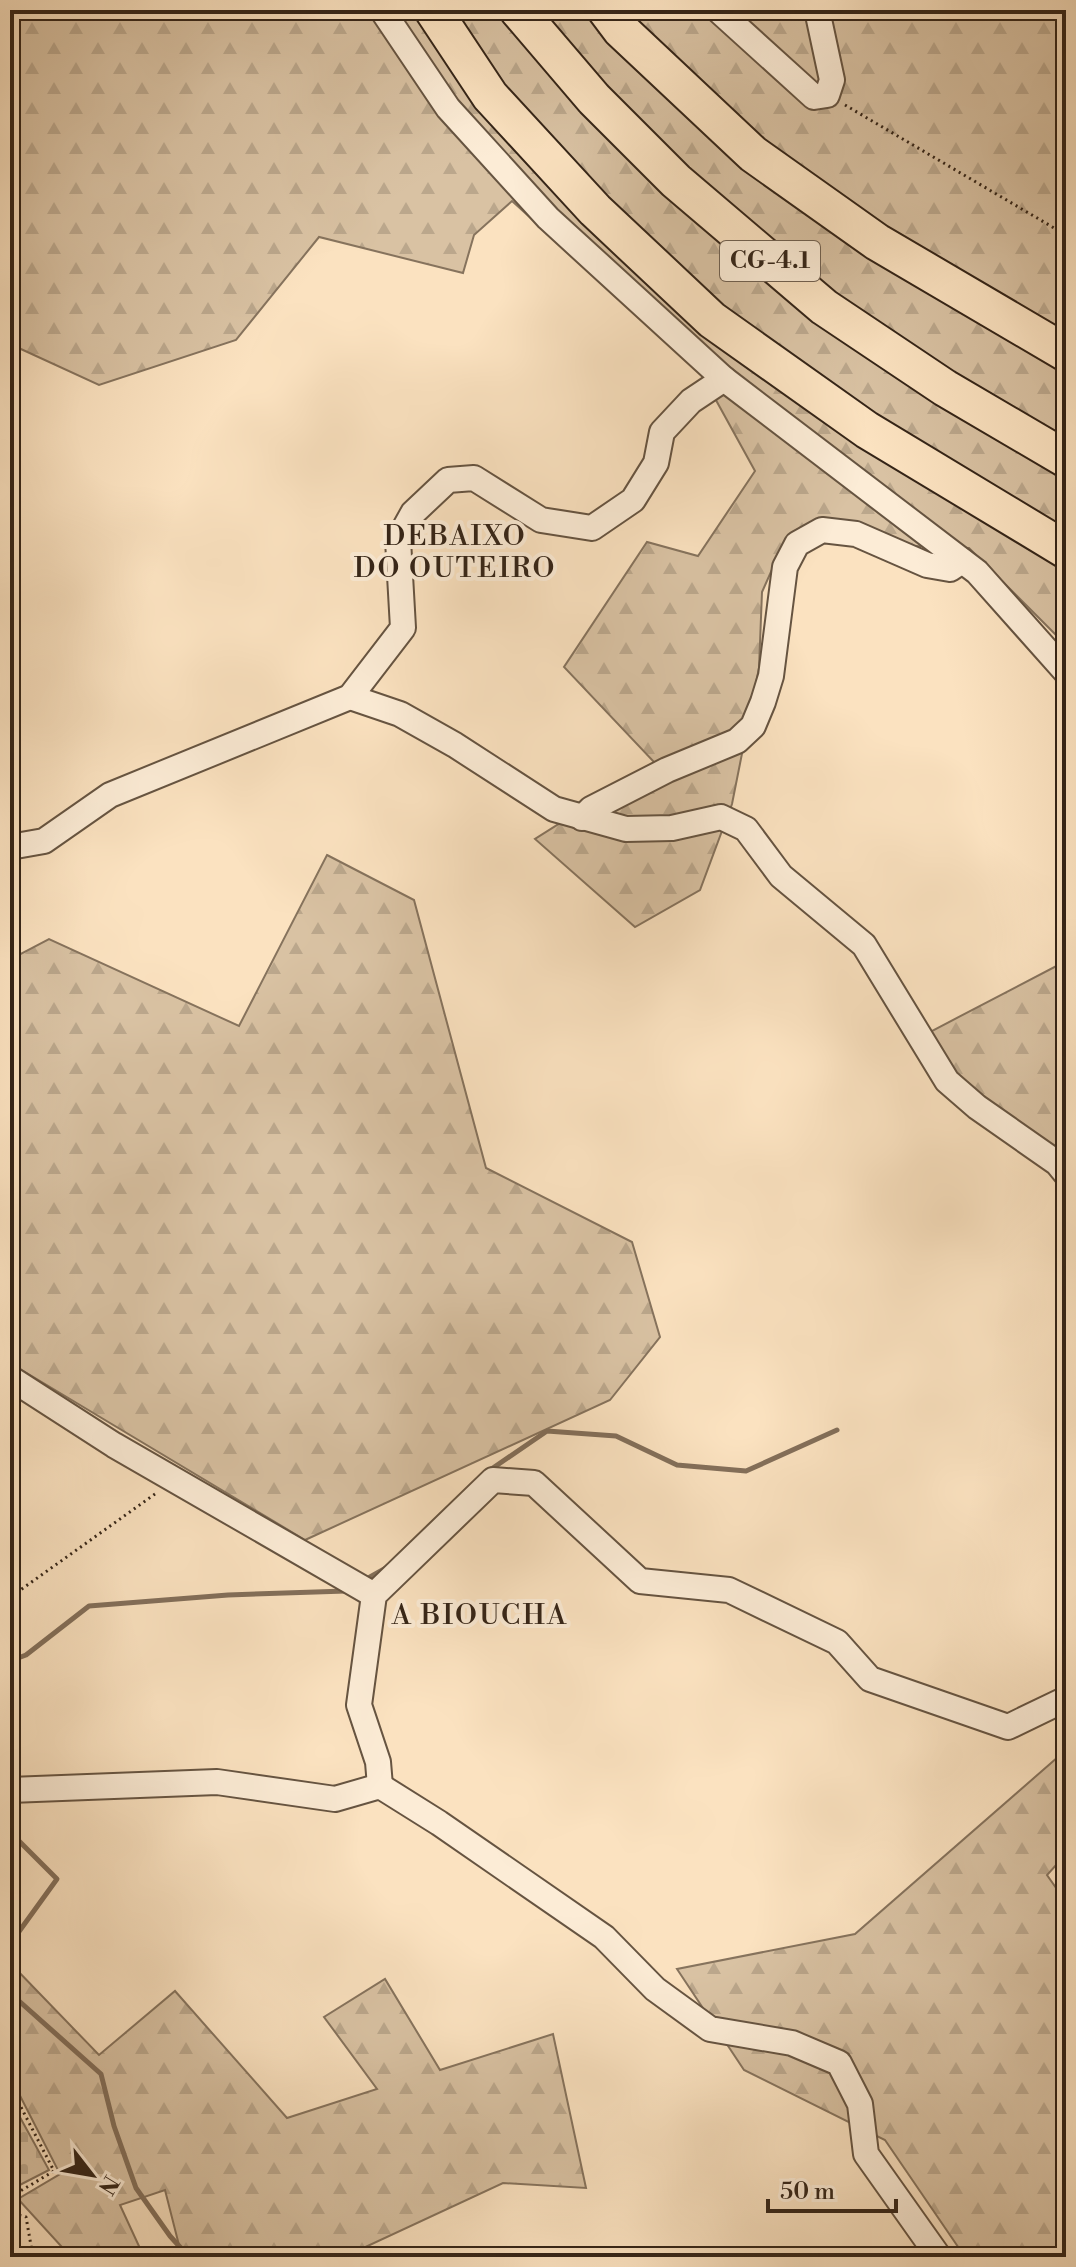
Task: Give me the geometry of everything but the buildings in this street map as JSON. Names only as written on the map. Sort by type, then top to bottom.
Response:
[{"type":"highway","points":[[433,10],[490,96],[595,210],[712,320],[867,430],[1066,550]]},
{"type":"highway","name":"CG-4.1","points":[[518,10],[594,99],[676,181],[824,307],[945,388],[1066,459]]},
{"type":"highway","points":[[606,10],[621,30],[753,154],[877,242],[1066,353]]},
{"type":"street","points":[[382,10],[448,108],[548,218],[724,379],[977,572],[1066,672]]},
{"type":"street","points":[[718,10],[799,80],[814,97],[827,95],[832,80],[817,10]]},
{"type":"street","points":[[10,847],[44,841],[110,795],[350,697],[403,628],[398,540],[413,513],[448,480],[474,478],[541,520],[592,528],[633,500],[656,463],[662,432],[691,401],[724,379]]},
{"type":"street","points":[[582,818],[591,809],[667,770],[737,741],[753,726],[771,676],[785,567],[797,544],[822,530],[856,534],[927,565],[950,569],[962,561]]},
{"type":"street","points":[[350,697],[400,714],[455,745],[554,809],[626,829],[672,828],[721,817],[746,829],[781,876],[864,945],[947,1081],[977,1107],[1057,1163],[1066,1174]]},
{"type":"street","points":[[10,1378],[114,1445],[374,1595]]},
{"type":"street","points":[[380,1786],[378,1762],[359,1705],[374,1595],[493,1480],[534,1483],[640,1581],[729,1590],[837,1642],[870,1679],[1008,1727],[1066,1699]]},
{"type":"street","points":[[10,1790],[217,1782],[335,1799],[380,1786],[604,1937],[655,1989],[710,2029],[792,2043],[839,2063],[860,2104],[866,2154],[939,2257]]},
{"type":"path","points":[[827,95],[1066,235]]},
{"type":"path","points":[[10,1602],[12,1596],[175,1480]]},
{"type":"path","points":[[10,2086],[54,2171],[10,2200]]},
{"type":"path","points":[[10,2208],[26,2217],[33,2257]]},
{"type":"green space","points":[[10,10],[1066,10],[1066,645],[969,548],[826,543],[786,538],[762,592],[759,668],[732,804],[700,890],[635,927],[535,839],[655,763],[564,667],[647,542],[698,556],[755,471],[701,373],[512,201],[474,235],[463,273],[319,237],[236,340],[99,385],[10,344]]},
{"type":"green space","points":[[327,855],[414,900],[486,1168],[632,1242],[660,1337],[610,1400],[305,1540],[10,1363],[10,953],[17,956],[49,939],[239,1026]]},
{"type":"green space","points":[[1066,961],[1066,1162],[965,1089],[928,1033]]},
{"type":"green space","points":[[1066,1750],[1066,1854],[1047,1875],[1066,1902],[1066,2257],[965,2257],[885,2140],[744,2070],[677,1969],[855,1934]]},
{"type":"green space","points":[[14,1967],[99,2055],[175,1991],[287,2118],[377,2089],[324,2017],[385,1979],[440,2070],[553,2034],[586,2188],[503,2183],[344,2257],[182,2257],[165,2190],[120,2205],[144,2257],[71,2257],[18,2199],[60,2174],[10,2081],[10,1969]]},
{"type":"green space","points":[[10,2099],[49,2170],[10,2190]]},
{"type":"waterway","points":[[490,1470],[547,1431],[616,1436],[677,1465],[746,1471],[837,1430]]},
{"type":"waterway","points":[[370,1577],[386,1568]]},
{"type":"waterway","points":[[10,1661],[26,1655],[89,1606],[228,1595],[346,1591]]},
{"type":"waterway","points":[[10,1832],[57,1879],[10,1944]]},
{"type":"waterway","points":[[10,1993],[101,2074],[114,2126],[136,2188],[189,2257]]},
{"type":"district","name":"DEBAIXO DO OUTEIRO","points":[[455,552]]},
{"type":"district","name":"A BIOUCHA","points":[[480,1615]]}]
